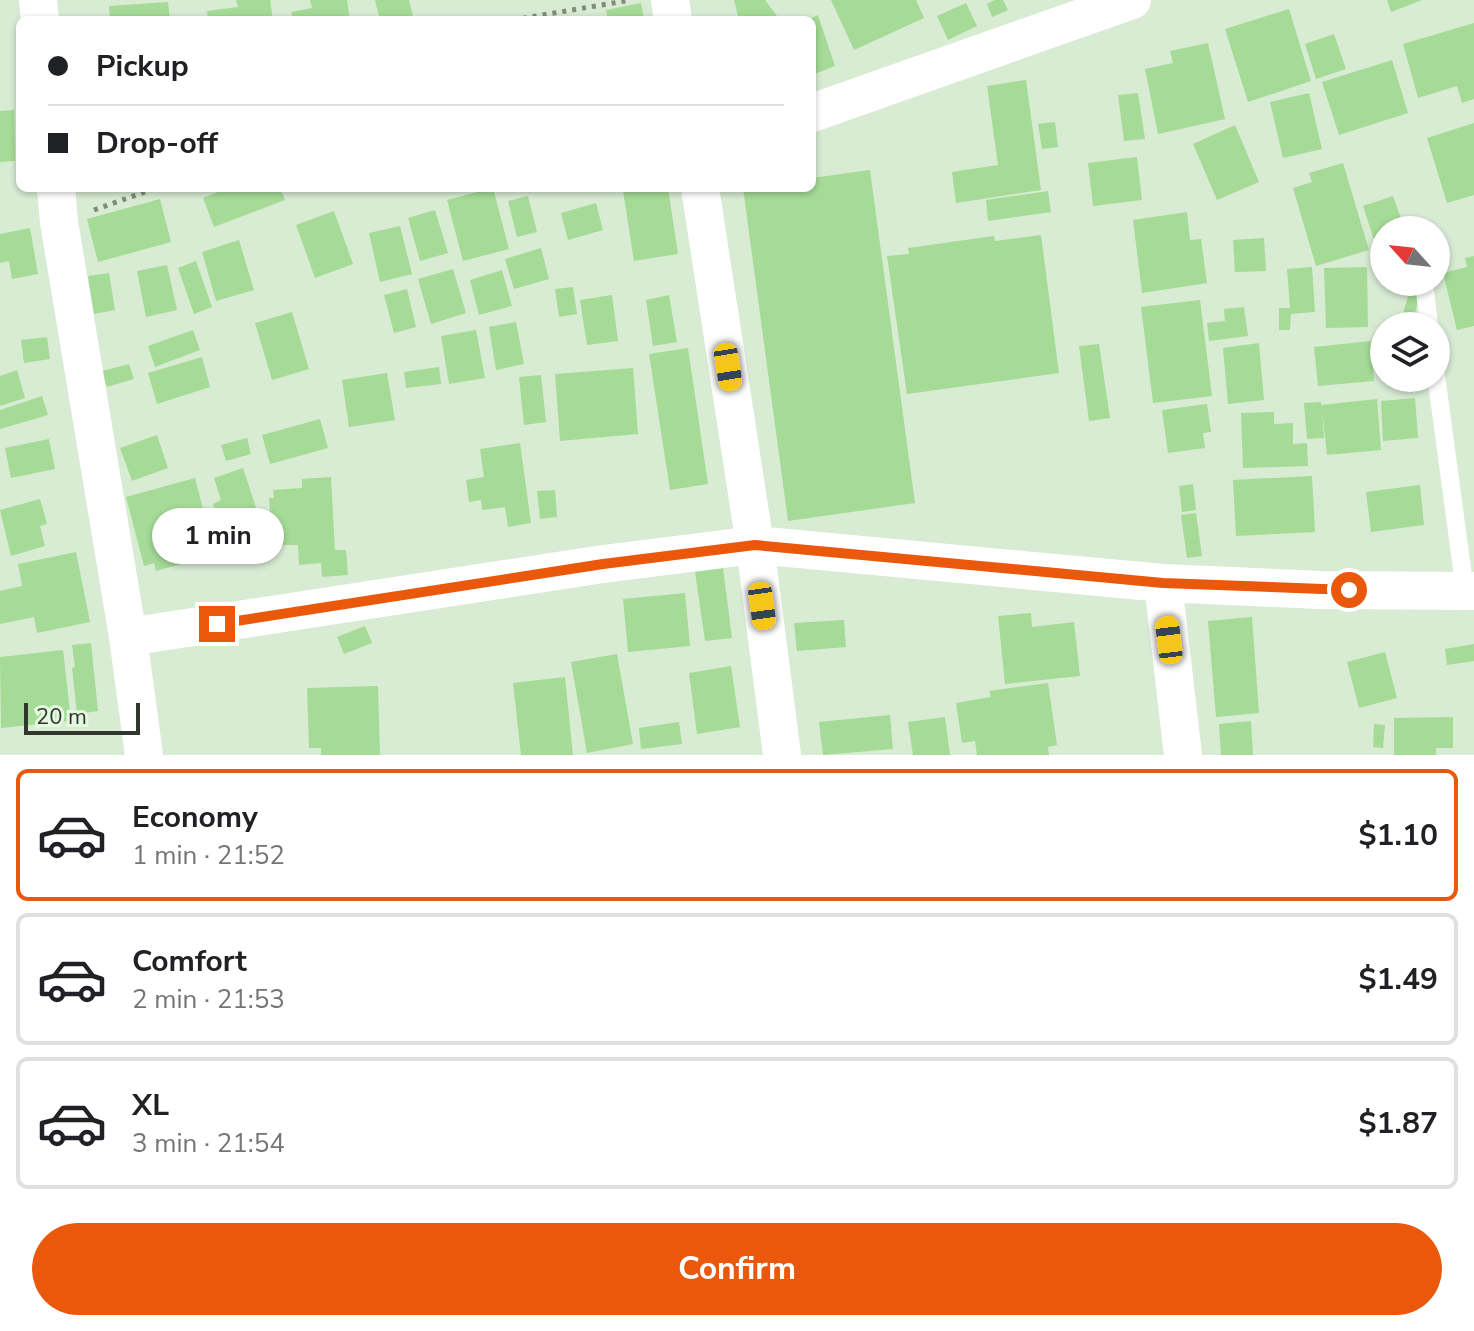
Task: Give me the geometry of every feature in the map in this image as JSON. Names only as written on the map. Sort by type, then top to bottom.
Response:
[{"type":"street","points":[[816,112],[1132,0]]},
{"type":"street","points":[[701,192],[755,545],[782,755]]},
{"type":"street","points":[[57,205],[128,637],[144,755]]},
{"type":"street","points":[[128,637],[603,564],[755,545],[1163,583],[1320,590],[1469,591]]},
{"type":"street","points":[[1163,583],[1183,755]]},
{"type":"lane","points":[[1439,392],[1469,591]]},
{"type":"path","points":[[537,16],[631,0]]},
{"type":"path","points":[[57,205],[133,192]]},
{"type":"building","points":[[236,0],[270,0],[272,16],[208,16],[207,11],[238,7]]},
{"type":"building","points":[[310,0],[347,0],[349,16],[292,16],[291,12],[312,8]]},
{"type":"building","points":[[375,0],[409,0],[413,16],[379,16]]},
{"type":"building","points":[[734,0],[765,0],[777,16],[738,16]]},
{"type":"building","points":[[831,0],[916,0],[924,18],[854,50]]},
{"type":"building","points":[[1003,0],[1008,10],[992,17],[987,4]]},
{"type":"building","points":[[1387,0],[1422,0],[1391,12]]},
{"type":"building","points":[[168,2],[170,16],[110,16],[109,6]]},
{"type":"building","points":[[641,3],[644,16],[607,16],[606,10]]},
{"type":"building","points":[[966,3],[977,26],[948,40],[937,16]]},
{"type":"building","points":[[1289,9],[1311,81],[1248,102],[1225,29]]},
{"type":"building","points":[[816,16],[835,66],[816,73]]},
{"type":"building","points":[[1474,23],[1474,99],[1462,103],[1457,86],[1418,98],[1403,44]]},
{"type":"building","points":[[1334,34],[1346,69],[1316,79],[1305,44]]},
{"type":"building","points":[[1208,43],[1225,119],[1158,134],[1145,69],[1173,63],[1170,51]]},
{"type":"building","points":[[1392,60],[1408,113],[1339,135],[1322,82]]},
{"type":"building","points":[[1026,80],[1041,190],[956,203],[952,172],[998,165],[987,86]]},
{"type":"building","points":[[1138,93],[1145,139],[1124,141],[1118,95]]},
{"type":"building","points":[[1309,93],[1322,149],[1283,158],[1270,102]]},
{"type":"building","points":[[14,110],[15,161],[0,162],[0,111]]},
{"type":"building","points":[[1055,122],[1058,147],[1042,149],[1038,124]]},
{"type":"building","points":[[1474,123],[1474,195],[1447,203],[1427,138]]},
{"type":"building","points":[[1235,125],[1259,182],[1217,200],[1193,144]]},
{"type":"building","points":[[1137,157],[1142,200],[1093,206],[1088,163]]},
{"type":"building","points":[[1343,163],[1369,250],[1316,266],[1293,188],[1312,182],[1309,173]]},
{"type":"building","points":[[870,170],[915,503],[788,521],[744,192],[816,192],[816,177]]},
{"type":"building","points":[[1048,191],[1051,212],[988,221],[986,200]]},
{"type":"building","points":[[218,192],[282,192],[285,200],[214,227],[203,198]]},
{"type":"building","points":[[478,192],[494,192],[509,249],[463,261],[447,200]]},
{"type":"building","points":[[623,192],[669,192],[678,254],[634,261]]},
{"type":"building","points":[[528,196],[537,232],[517,237],[508,201]]},
{"type":"building","points":[[1393,196],[1400,216],[1370,216],[1370,227],[1363,206]]},
{"type":"building","points":[[160,199],[171,242],[98,262],[87,219]]},
{"type":"building","points":[[596,203],[603,230],[568,240],[561,213]]},
{"type":"building","points":[[435,210],[448,253],[420,261],[408,218]]},
{"type":"building","points":[[334,211],[353,264],[315,278],[296,225]]},
{"type":"building","points":[[1187,212],[1190,240],[1201,239],[1207,283],[1142,293],[1133,220]]},
{"type":"building","points":[[400,226],[412,274],[380,282],[369,233]]},
{"type":"building","points":[[30,228],[38,274],[12,279],[9,261],[0,263],[0,234]]},
{"type":"building","points":[[1041,235],[1059,373],[907,394],[887,256],[909,254],[908,248],[994,236],[995,241]]},
{"type":"building","points":[[1264,238],[1266,271],[1235,272],[1233,240]]},
{"type":"building","points":[[239,240],[254,290],[216,301],[202,252]]},
{"type":"building","points":[[541,248],[549,279],[514,289],[505,259]]},
{"type":"building","points":[[1474,256],[1474,326],[1457,330],[1449,296],[1450,271],[1467,267],[1465,258]]},
{"type":"building","points":[[196,261],[212,307],[194,314],[178,268]]},
{"type":"building","points":[[167,265],[177,310],[146,317],[137,271]]},
{"type":"building","points":[[1312,267],[1315,312],[1291,314],[1290,330],[1279,330],[1279,308],[1290,308],[1287,269]]},
{"type":"building","points":[[1367,267],[1368,327],[1326,328],[1324,268]]},
{"type":"building","points":[[453,269],[466,313],[431,324],[418,279]]},
{"type":"building","points":[[502,270],[512,306],[479,315],[470,280]]},
{"type":"building","points":[[109,273],[115,310],[94,314],[88,276]]},
{"type":"building","points":[[573,287],[577,314],[559,317],[555,289]]},
{"type":"building","points":[[407,289],[416,327],[394,333],[384,295]]},
{"type":"building","points":[[612,295],[618,341],[587,345],[580,300]]},
{"type":"building","points":[[669,295],[677,342],[653,346],[646,300]]},
{"type":"building","points":[[1408,296],[1420,296],[1415,312],[1403,312]]},
{"type":"building","points":[[1200,300],[1212,396],[1153,403],[1141,307]]},
{"type":"building","points":[[1244,307],[1248,336],[1209,341],[1207,323],[1225,321],[1224,309]]},
{"type":"building","points":[[292,312],[309,369],[272,380],[255,323]]},
{"type":"building","points":[[516,322],[524,364],[496,370],[489,327]]},
{"type":"building","points":[[193,330],[200,350],[155,367],[148,346]]},
{"type":"building","points":[[476,330],[485,378],[449,384],[441,336]]},
{"type":"building","points":[[47,337],[50,359],[24,363],[21,340]]},
{"type":"building","points":[[1370,341],[1370,381],[1318,386],[1314,347]]},
{"type":"building","points":[[1259,343],[1264,400],[1228,404],[1223,348]]},
{"type":"building","points":[[1099,344],[1110,418],[1089,421],[1079,346]]},
{"type":"building","points":[[688,348],[708,484],[670,490],[649,354]]},
{"type":"building","points":[[202,357],[210,387],[157,404],[148,373]]},
{"type":"building","points":[[129,364],[134,379],[107,387],[102,371]]},
{"type":"building","points":[[439,367],[441,384],[406,388],[404,372]]},
{"type":"building","points":[[633,368],[638,434],[560,441],[555,374]]},
{"type":"building","points":[[17,370],[25,398],[0,406],[0,376]]},
{"type":"building","points":[[387,373],[395,420],[349,427],[342,380]]},
{"type":"building","points":[[541,375],[546,422],[524,425],[519,377]]},
{"type":"building","points":[[42,396],[48,415],[0,429],[0,410]]},
{"type":"building","points":[[1415,398],[1418,438],[1383,441],[1381,401]]},
{"type":"building","points":[[1377,399],[1381,450],[1327,455],[1322,409],[1324,438],[1307,439],[1304,403],[1321,402],[1321,405]]},
{"type":"building","points":[[1207,404],[1211,432],[1203,433],[1205,448],[1168,453],[1162,410]]},
{"type":"building","points":[[1274,412],[1274,424],[1293,423],[1293,444],[1307,443],[1308,466],[1243,468],[1241,413]]},
{"type":"building","points":[[320,419],[328,448],[270,464],[262,435]]},
{"type":"building","points":[[157,435],[168,468],[132,481],[120,448]]},
{"type":"building","points":[[247,438],[251,454],[226,461],[221,445]]},
{"type":"building","points":[[49,439],[55,469],[11,478],[5,448]]},
{"type":"building","points":[[520,443],[531,523],[508,527],[505,507],[482,510],[481,500],[469,502],[466,480],[484,477],[480,449]]},
{"type":"building","points":[[243,468],[260,520],[223,533],[213,504],[221,500],[214,478]]},
{"type":"building","points":[[1312,476],[1315,532],[1236,536],[1233,480]]},
{"type":"building","points":[[331,477],[335,550],[346,550],[348,575],[322,577],[321,563],[299,565],[298,545],[280,545],[278,525],[271,525],[269,498],[274,498],[273,490],[302,488],[302,479]]},
{"type":"building","points":[[195,478],[215,555],[156,571],[154,563],[144,566],[126,497]]},
{"type":"building","points":[[1193,484],[1196,510],[1182,512],[1179,486]]},
{"type":"building","points":[[1420,485],[1424,525],[1371,532],[1366,492]]},
{"type":"building","points":[[555,490],[557,517],[540,519],[537,491]]},
{"type":"building","points":[[40,499],[47,524],[40,526],[45,546],[11,556],[0,510]]},
{"type":"building","points":[[1196,513],[1202,556],[1187,558],[1181,515]]},
{"type":"building","points":[[76,552],[90,622],[37,633],[34,617],[0,624],[0,591],[22,586],[18,564]]},
{"type":"building","points":[[723,568],[732,638],[705,641],[695,572]]},
{"type":"building","points":[[685,593],[690,646],[628,652],[623,599]]},
{"type":"building","points":[[1031,613],[1032,627],[1074,622],[1080,676],[1005,684],[998,616]]},
{"type":"building","points":[[1252,617],[1259,713],[1216,717],[1208,621]]},
{"type":"building","points":[[844,620],[846,647],[797,651],[794,623]]},
{"type":"building","points":[[365,626],[372,643],[344,654],[337,637]]},
{"type":"building","points":[[91,643],[98,711],[77,714],[72,645]]},
{"type":"building","points":[[1474,644],[1474,661],[1447,665],[1445,649]]},
{"type":"building","points":[[63,650],[71,721],[1,728],[0,657]]},
{"type":"building","points":[[1385,652],[1397,698],[1359,708],[1347,662]]},
{"type":"building","points":[[617,654],[633,744],[587,753],[571,662]]},
{"type":"building","points":[[731,666],[740,727],[697,734],[689,673]]},
{"type":"building","points":[[565,677],[573,755],[521,755],[513,683]]},
{"type":"building","points":[[1048,683],[1057,745],[1048,747],[1049,755],[977,755],[975,741],[962,743],[956,703],[991,697],[989,691]]},
{"type":"building","points":[[378,686],[380,755],[321,755],[321,748],[309,748],[307,688]]},
{"type":"building","points":[[890,715],[893,749],[823,755],[819,722]]},
{"type":"building","points":[[945,717],[950,755],[913,755],[908,722]]},
{"type":"building","points":[[1453,717],[1453,748],[1436,748],[1436,755],[1394,755],[1394,718]]},
{"type":"building","points":[[1251,721],[1253,755],[1221,755],[1219,724]]},
{"type":"building","points":[[679,722],[682,744],[641,749],[639,728]]},
{"type":"building","points":[[1374,724],[1385,725],[1383,748],[1373,747]]},
{"type":"route","points":[[217,624],[603,564],[755,545],[1163,583],[1349,590]]}]
